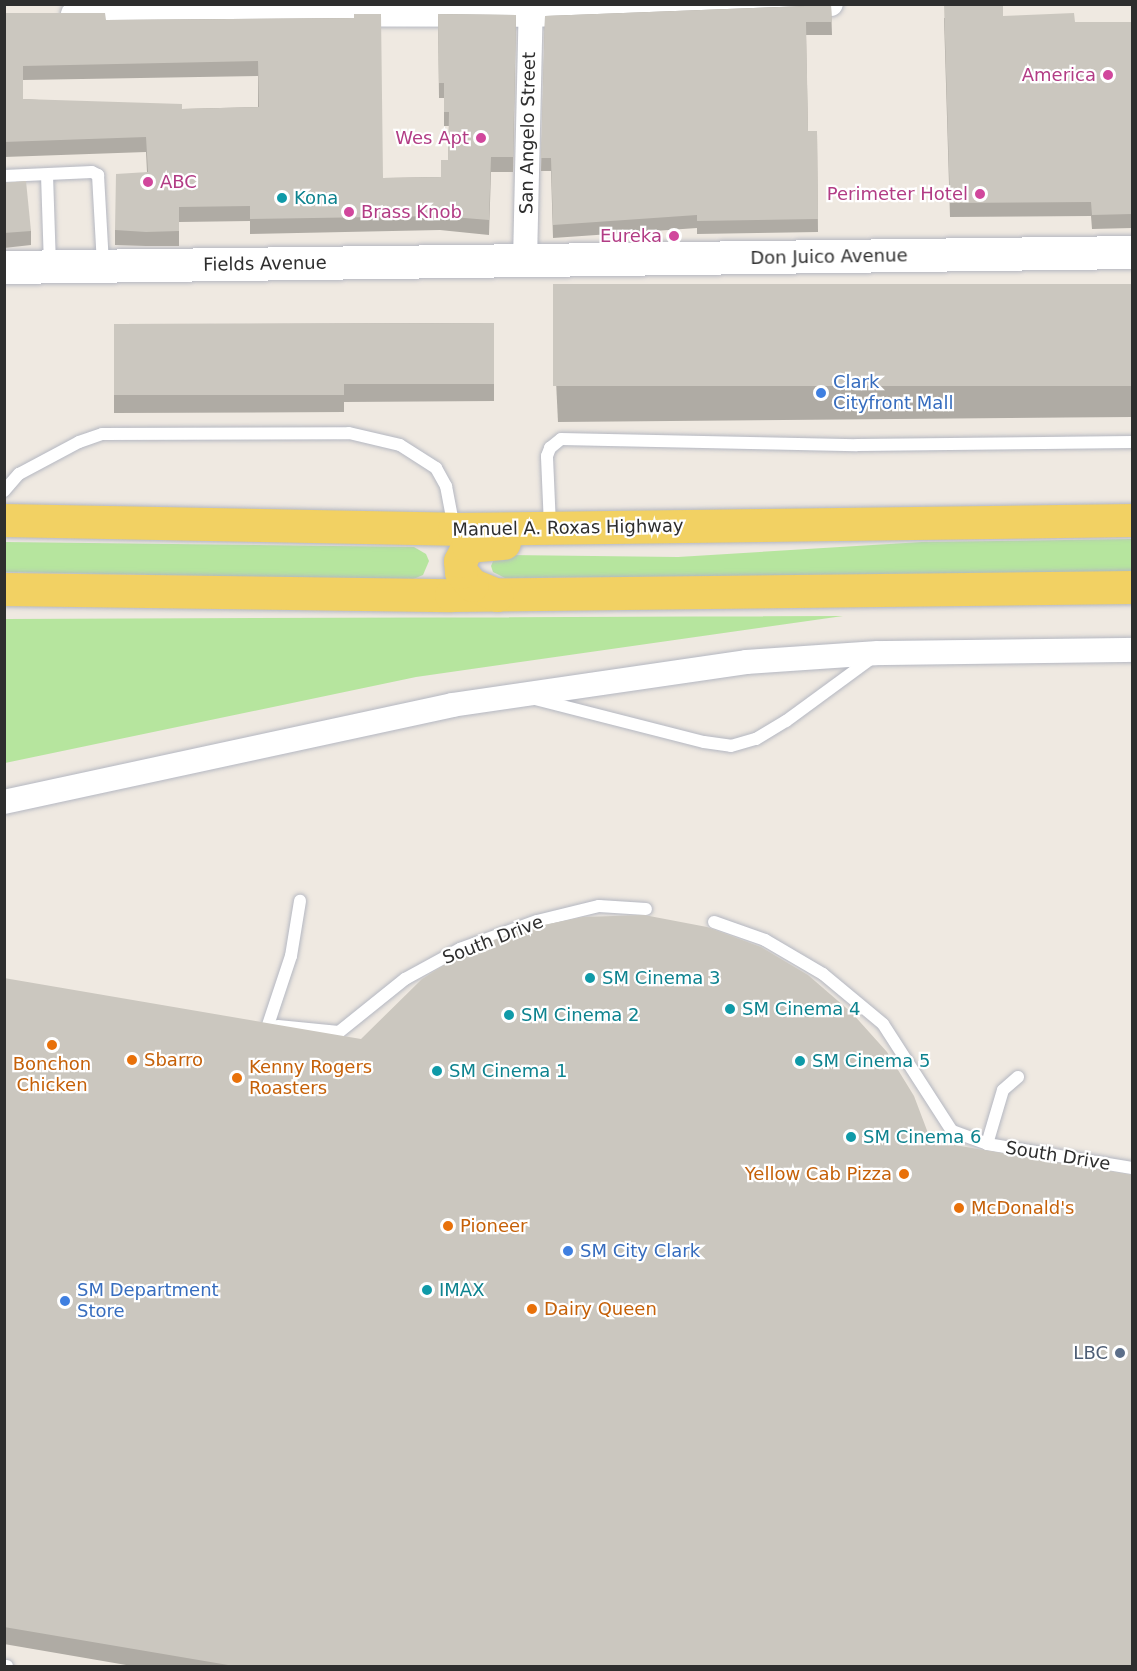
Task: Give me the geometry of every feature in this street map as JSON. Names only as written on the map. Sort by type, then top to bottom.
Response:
[{"type":"main road","name":"Don Juico Avenue","points":[[525,261],[1132,252]]},
{"type":"main road","name":"Fields Avenue","points":[[4,267],[525,261]]},
{"type":"main road","name":"Manuel A. Roxas Highway","points":[[4,520],[454,529],[1132,520]]},
{"type":"main road","points":[[497,595],[465,579],[460,561],[468,546],[475,543],[786,538],[812,525]]},
{"type":"main road","points":[[4,589],[497,595],[1132,587]]},
{"type":"street","points":[[52,14],[530,10],[831,4]]},
{"type":"street","name":"San Angelo Street","points":[[525,261],[530,10]]},
{"type":"street","points":[[4,802],[516,694],[746,662],[878,653],[1132,650]]},
{"type":"lane","points":[[4,176],[92,172],[98,175],[103,266]]},
{"type":"lane","points":[[46,175],[50,267]]},
{"type":"lane","points":[[4,491],[19,474],[79,442],[102,434],[349,433],[400,445],[436,468],[446,486],[454,529]]},
{"type":"lane","points":[[550,528],[547,456],[550,448],[561,439],[857,445],[1132,442]]},
{"type":"lane","points":[[516,694],[704,742],[731,746],[756,739],[786,721],[878,653]]},
{"type":"lane","name":"South Drive","points":[[300,901],[291,956],[263,1024],[339,1032],[405,980],[460,949],[537,921],[598,906],[646,909]]},
{"type":"lane","name":"South Drive","points":[[714,922],[765,940],[823,974],[883,1024],[952,1131],[987,1144],[1132,1168]]},
{"type":"lane","points":[[987,1144],[1003,1090],[1018,1077]]},
{"type":"green space","points":[[1132,539],[1132,573],[505,578],[493,572],[491,566],[494,559],[508,555],[678,557],[922,542]]},
{"type":"green space","points":[[5,542],[414,547],[426,554],[429,561],[423,575],[411,580],[5,572]]},
{"type":"green space","points":[[843,616],[416,677],[5,763],[5,619]]},
{"type":"building","points":[[944,4],[1003,4],[1003,16],[1074,13],[1075,22],[1132,22],[1132,214],[1092,215],[1091,202],[950,203]]},
{"type":"building","points":[[831,5],[832,22],[806,22],[808,131],[817,131],[818,219],[697,221],[697,215],[553,225],[551,158],[541,158],[545,16]]},
{"type":"building","points":[[4,13],[105,13],[106,20],[354,18],[354,14],[381,14],[383,178],[441,177],[441,160],[448,160],[449,112],[444,112],[444,83],[439,83],[438,14],[516,15],[513,157],[491,157],[489,220],[440,216],[250,219],[250,206],[179,207],[179,231],[115,230],[116,174],[148,172],[146,137],[4,142]],"holes":[[[258,61],[259,107],[182,109],[182,104],[23,99],[23,66]]]},
{"type":"building","points":[[26,181],[31,231],[4,233],[4,183]]},
{"type":"building","points":[[553,284],[1132,284],[1132,386],[553,386]]},
{"type":"building","points":[[494,323],[494,384],[344,384],[344,395],[114,395],[114,324]]},
{"type":"building","name":"SM City Clark","points":[[644,915],[707,927],[761,947],[808,975],[852,1013],[887,1052],[914,1096],[931,1141],[1132,1175],[1132,1666],[234,1666],[4,1627],[4,978],[361,1039],[422,979],[468,950],[519,930],[583,917]]},
{"type":"place","name":"America","points":[[1108,75]]},
{"type":"place","name":"Wes Apt","points":[[481,138]]},
{"type":"place","name":"ABC","points":[[148,182]]},
{"type":"place","name":"Perimeter Hotel","points":[[980,194]]},
{"type":"place","name":"Kona","points":[[282,198]]},
{"type":"place","name":"Brass Knob","points":[[349,212]]},
{"type":"place","name":"Eureka","points":[[674,236]]},
{"type":"place","name":"Clark Cityfront Mall","points":[[821,393]]},
{"type":"place","name":"SM Cinema 3","points":[[590,978]]},
{"type":"place","name":"SM Cinema 4","points":[[730,1009]]},
{"type":"place","name":"SM Cinema 2","points":[[509,1015]]},
{"type":"place","name":"Bonchon Chicken","points":[[52,1045]]},
{"type":"place","name":"Sbarro","points":[[132,1060]]},
{"type":"place","name":"SM Cinema 5","points":[[800,1061]]},
{"type":"place","name":"SM Cinema 1","points":[[437,1071]]},
{"type":"place","name":"Kenny Rogers Roasters","points":[[237,1078]]},
{"type":"place","name":"SM Cinema 6","points":[[851,1137]]},
{"type":"place","name":"Yellow Cab Pizza","points":[[904,1174]]},
{"type":"place","name":"McDonald's","points":[[959,1208]]},
{"type":"place","name":"Pioneer","points":[[448,1226]]},
{"type":"place","name":"SM City Clark","points":[[568,1251]]},
{"type":"place","name":"IMAX","points":[[427,1290]]},
{"type":"place","name":"SM Department Store","points":[[65,1301]]},
{"type":"place","name":"Dairy Queen","points":[[532,1309]]},
{"type":"place","name":"LBC","points":[[1120,1353]]}]
